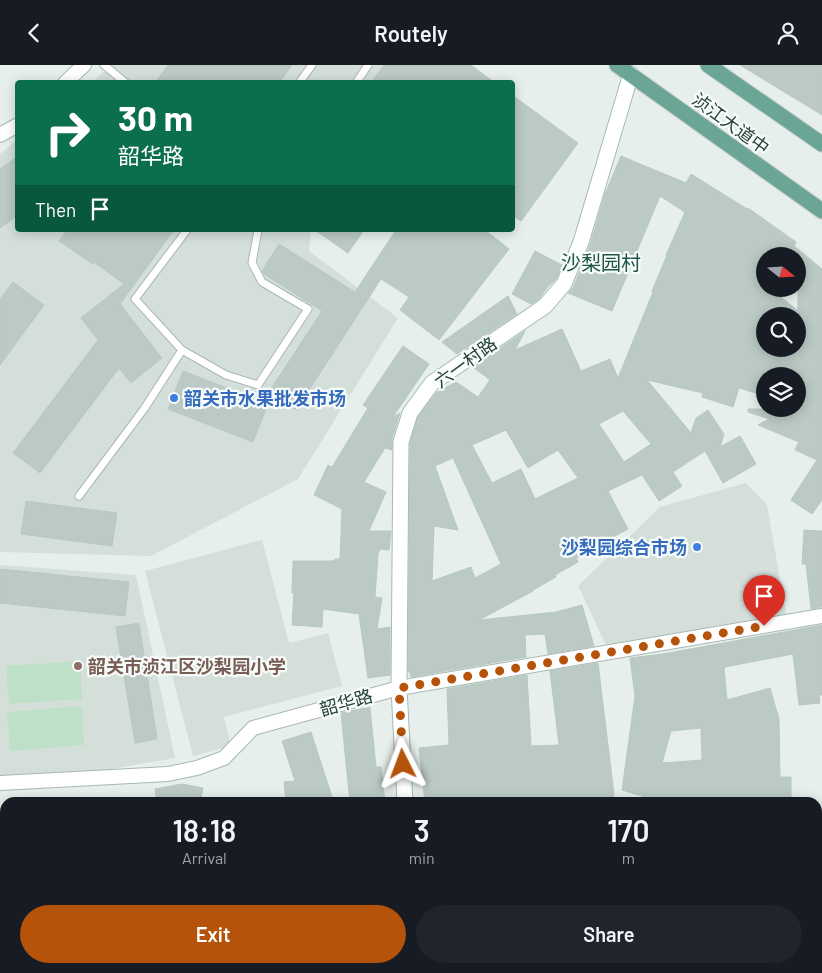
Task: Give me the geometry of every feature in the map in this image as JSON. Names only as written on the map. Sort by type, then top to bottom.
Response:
[{"type":"main road","name":"浈江大道中","points":[[617,65],[822,211]]},
{"type":"main road","name":"浈江大道中","points":[[708,65],[822,145]]},
{"type":"street","points":[[68,80],[84,65]]},
{"type":"street","name":"六一村路","points":[[405,797],[399,688],[401,442],[410,413],[432,383],[545,306],[564,284],[581,243],[631,74]]},
{"type":"street","points":[[0,135],[15,127]]},
{"type":"street","name":"韶华路","points":[[0,783],[168,774],[196,769],[224,758],[253,728],[399,688],[822,616]]},
{"type":"lane","points":[[104,65],[122,80]]},
{"type":"lane","points":[[301,80],[312,65]]},
{"type":"lane","points":[[358,80],[368,65]]},
{"type":"lane","points":[[185,232],[135,299],[182,350],[226,375],[258,385],[308,309],[262,283],[252,263],[258,232]]},
{"type":"lane","points":[[79,496],[144,409],[182,350]]},
{"type":"shaded area","points":[[112,65],[425,65],[414,80],[94,80]]},
{"type":"shaded area","name":"韶关市水果批发市场","points":[[15,142],[15,232],[311,232],[309,251],[398,318],[298,479],[151,556],[0,552],[0,154]]},
{"type":"shaded area","name":"沙梨园综合市场","points":[[746,483],[767,505],[787,619],[608,649],[578,586],[660,507]]},
{"type":"shaded area","points":[[262,540],[289,643],[328,633],[342,686],[224,717],[231,746],[193,756],[145,571]]},
{"type":"shaded area","name":"韶关市浈江区沙梨园小学","points":[[0,565],[136,575],[175,758],[82,774],[0,775]]},
{"type":"green space","points":[[80,661],[82,699],[9,704],[6,666]]},
{"type":"green space","points":[[82,706],[84,745],[10,751],[7,712]]},
{"type":"building","points":[[168,65],[292,65],[281,80],[157,80]]},
{"type":"building","points":[[384,65],[471,65],[491,80],[373,80]]},
{"type":"building","points":[[740,65],[822,65],[822,115]]},
{"type":"building","points":[[515,97],[578,143],[521,221],[515,217]]},
{"type":"building","points":[[621,156],[686,183],[691,174],[748,208],[796,242],[795,247],[756,247],[756,297],[781,297],[793,307],[756,307],[756,357],[806,357],[806,307],[798,307],[798,297],[806,297],[806,256],[822,269],[822,500],[812,514],[791,500],[817,460],[795,450],[799,442],[758,425],[769,419],[763,417],[806,417],[806,367],[756,367],[756,393],[739,388],[733,407],[702,397],[703,393],[647,380],[691,433],[696,418],[708,410],[724,434],[720,447],[740,436],[756,464],[723,483],[705,451],[673,472],[682,486],[659,501],[642,475],[608,491],[628,529],[591,549],[592,552],[576,558],[578,562],[555,575],[556,577],[479,620],[556,612],[582,605],[594,646],[548,654],[545,634],[525,635],[526,657],[411,677],[410,672],[408,672],[410,443],[418,417],[436,393],[456,382],[478,397],[490,380],[473,367],[525,331],[515,350],[562,329],[581,371],[610,359],[618,378],[666,255],[685,212],[660,196],[612,311],[568,293],[573,288],[590,245],[605,194]],"holes":[[[623,411],[651,444],[624,462],[599,424]],[[506,430],[528,468],[558,450],[578,478],[535,499],[521,469],[492,483],[472,445]],[[453,458],[501,564],[475,578],[471,567],[432,581],[434,526],[458,530],[435,466]]]},
{"type":"building","points":[[15,158],[15,217],[0,228],[0,169]]},
{"type":"building","points":[[66,232],[173,232],[120,304],[162,358],[131,383],[119,368],[40,473],[13,453],[98,340],[81,318],[124,284],[94,262],[93,264],[59,241]]},
{"type":"building","points":[[318,232],[363,232],[348,253]]},
{"type":"building","points":[[395,232],[488,232],[509,249],[439,340],[400,310],[409,297],[381,279],[296,410],[269,392],[322,311],[262,271],[279,244],[355,292]]},
{"type":"building","points":[[535,251],[562,265],[556,279],[539,299],[531,304],[512,294]]},
{"type":"building","points":[[13,282],[44,305],[0,365],[0,299]]},
{"type":"building","points":[[508,296],[517,314],[457,354],[442,342]]},
{"type":"building","points":[[403,346],[429,364],[393,417],[400,413],[392,439],[392,450],[385,448],[364,482],[386,492],[369,531],[391,531],[389,550],[380,549],[378,554],[375,597],[382,598],[377,629],[390,627],[390,675],[368,678],[359,614],[323,609],[322,627],[292,625],[293,561],[334,561],[335,559],[340,559],[342,509],[314,495],[328,465],[332,467],[368,408],[363,405]]},
{"type":"building","points":[[183,371],[268,404],[253,442],[168,409]]},
{"type":"building","points":[[748,409],[756,409],[756,415],[748,412]]},
{"type":"building","points":[[26,501],[117,513],[112,546],[21,534]]},
{"type":"building","points":[[804,530],[822,531],[822,607],[811,609],[806,564],[802,564]]},
{"type":"building","points":[[0,569],[129,582],[125,616],[0,603]]},
{"type":"building","points":[[139,623],[157,739],[135,743],[116,627]]},
{"type":"building","points":[[822,625],[822,695],[819,695],[820,703],[799,705],[793,654],[725,667],[724,669],[727,700],[770,688],[779,719],[780,777],[791,777],[791,797],[645,797],[622,790],[635,696],[630,658],[663,654]],"holes":[[[701,728],[702,760],[662,763],[671,731]]]},
{"type":"building","points":[[598,663],[613,797],[424,797],[419,748],[449,745],[447,689],[527,675],[531,746],[559,745],[550,671]]},
{"type":"building","points":[[370,707],[376,767],[381,767],[384,797],[349,797],[341,713]]},
{"type":"building","points":[[311,732],[332,797],[285,797],[284,782],[295,781],[282,741]]},
{"type":"building","points":[[182,784],[203,788],[201,797],[156,797],[155,789]]},
{"type":"place","name":"韶关市水果批发市场","points":[[174,398]]},
{"type":"place","name":"沙梨园综合市场","points":[[697,547]]},
{"type":"place","name":"韶关市浈江区沙梨园小学","points":[[78,666]]},
{"type":"district","name":"沙梨园村","points":[[601,262]]},
{"type":"route","points":[[403,764],[399,688],[764,626]]}]
